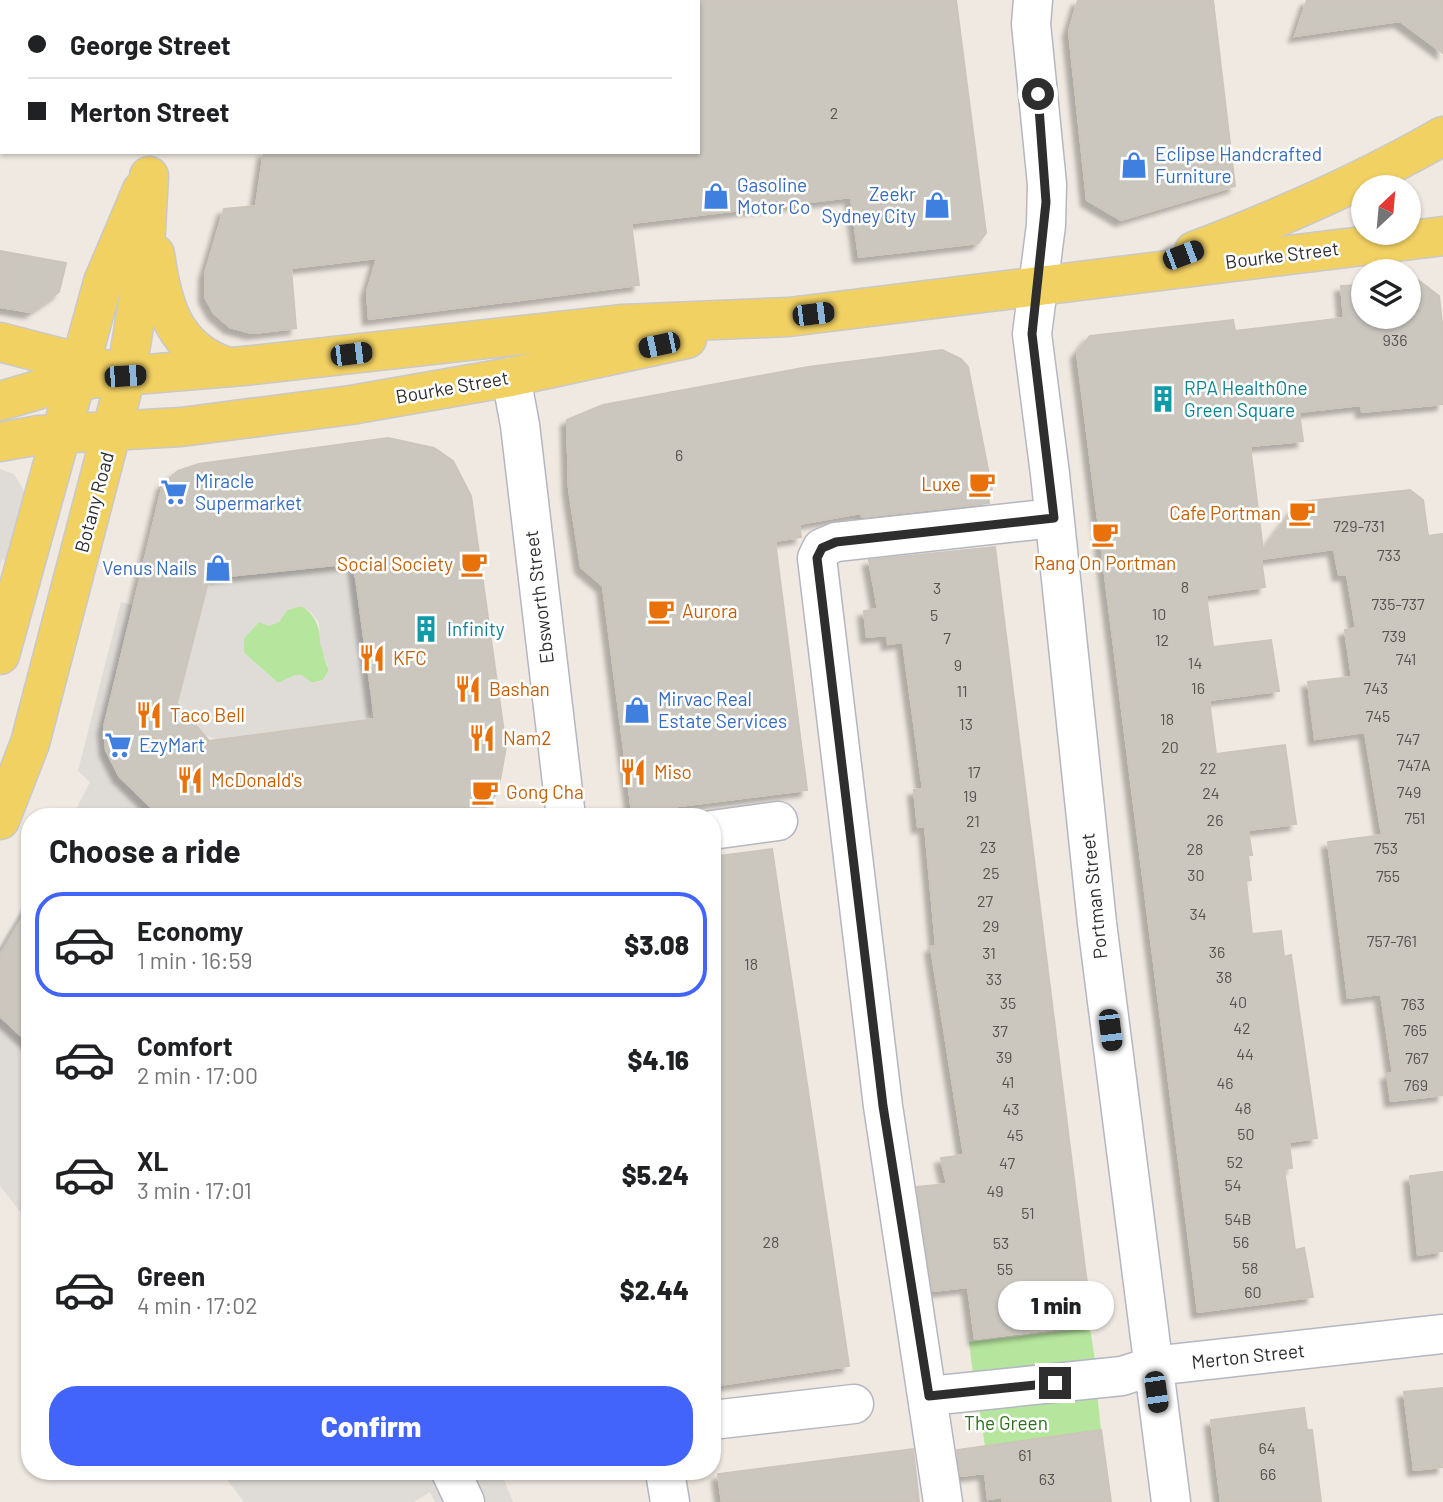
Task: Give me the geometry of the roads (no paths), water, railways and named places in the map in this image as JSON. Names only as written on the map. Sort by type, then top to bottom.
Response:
[{"type":"main road","points":[[1133,274],[1282,218],[1380,172],[1443,136]]},
{"type":"main road","points":[[153,164],[156,262],[169,314],[184,341],[194,352],[228,367]]},
{"type":"main road","points":[[0,655],[70,396],[112,256],[153,164]]},
{"type":"main road","name":"Botany Road","points":[[0,820],[30,743],[125,376],[145,257],[153,164]]},
{"type":"main road","name":"Bourke Street","points":[[125,376],[623,324],[789,317],[1443,236]]},
{"type":"main road","name":"Bourke Street","points":[[70,396],[112,431],[181,427],[290,413],[512,377],[789,317]]},
{"type":"main road","points":[[0,342],[70,396]]},
{"type":"main road","points":[[0,442],[70,396],[125,376]]},
{"type":"main road","points":[[10,391],[70,396]]},
{"type":"street","name":"Portman Street","points":[[1033,0],[1032,37],[1047,184],[1046,225],[1032,334],[1097,923],[1171,1502]]},
{"type":"street","name":"Ebsworth Street","points":[[512,377],[565,808]]},
{"type":"street","points":[[943,1502],[883,1106],[817,558],[822,548],[836,542],[1054,518]]},
{"type":"street","points":[[721,829],[778,821]]},
{"type":"street","name":"Merton Street","points":[[929,1396],[1122,1376],[1153,1366],[1443,1334]]},
{"type":"street","points":[[721,1419],[854,1404]]},
{"type":"street","points":[[455,1480],[465,1502]]},
{"type":"street","points":[[666,1480],[670,1502]]},
{"type":"place","name":"Eclipse Handcrafted Furniture","points":[[1134,165]]},
{"type":"place","name":"Gasoline Motor Co","points":[[716,196]]},
{"type":"place","name":"Zeekr Sydney City","points":[[937,205]]},
{"type":"place","name":"RPA HealthOne Green Square","points":[[1163,399]]},
{"type":"place","name":"Luxe","points":[[982,484]]},
{"type":"place","name":"Miracle Supermarket","points":[[174,492]]},
{"type":"place","name":"Cafe Portman","points":[[1302,513]]},
{"type":"place","name":"Rang On Portman","points":[[1105,534]]},
{"type":"place","name":"Social Society","points":[[474,564]]},
{"type":"place","name":"Venus Nails","points":[[218,568]]},
{"type":"place","name":"Aurora","points":[[661,611]]},
{"type":"place","name":"Infinity","points":[[426,629]]},
{"type":"place","name":"KFC","points":[[372,658]]},
{"type":"place","name":"Bashan","points":[[468,689]]},
{"type":"place","name":"Mirvac Real Estate Services","points":[[637,710]]},
{"type":"place","name":"Taco Bell","points":[[149,715]]},
{"type":"place","name":"Nam2","points":[[482,738]]},
{"type":"place","name":"EzyMart","points":[[118,745]]},
{"type":"place","name":"Miso","points":[[633,772]]},
{"type":"place","name":"McDonald's","points":[[190,780]]},
{"type":"place","name":"Gong Cha","points":[[485,792]]},
{"type":"park label","name":"The Green","points":[[1006,1423]]}]
